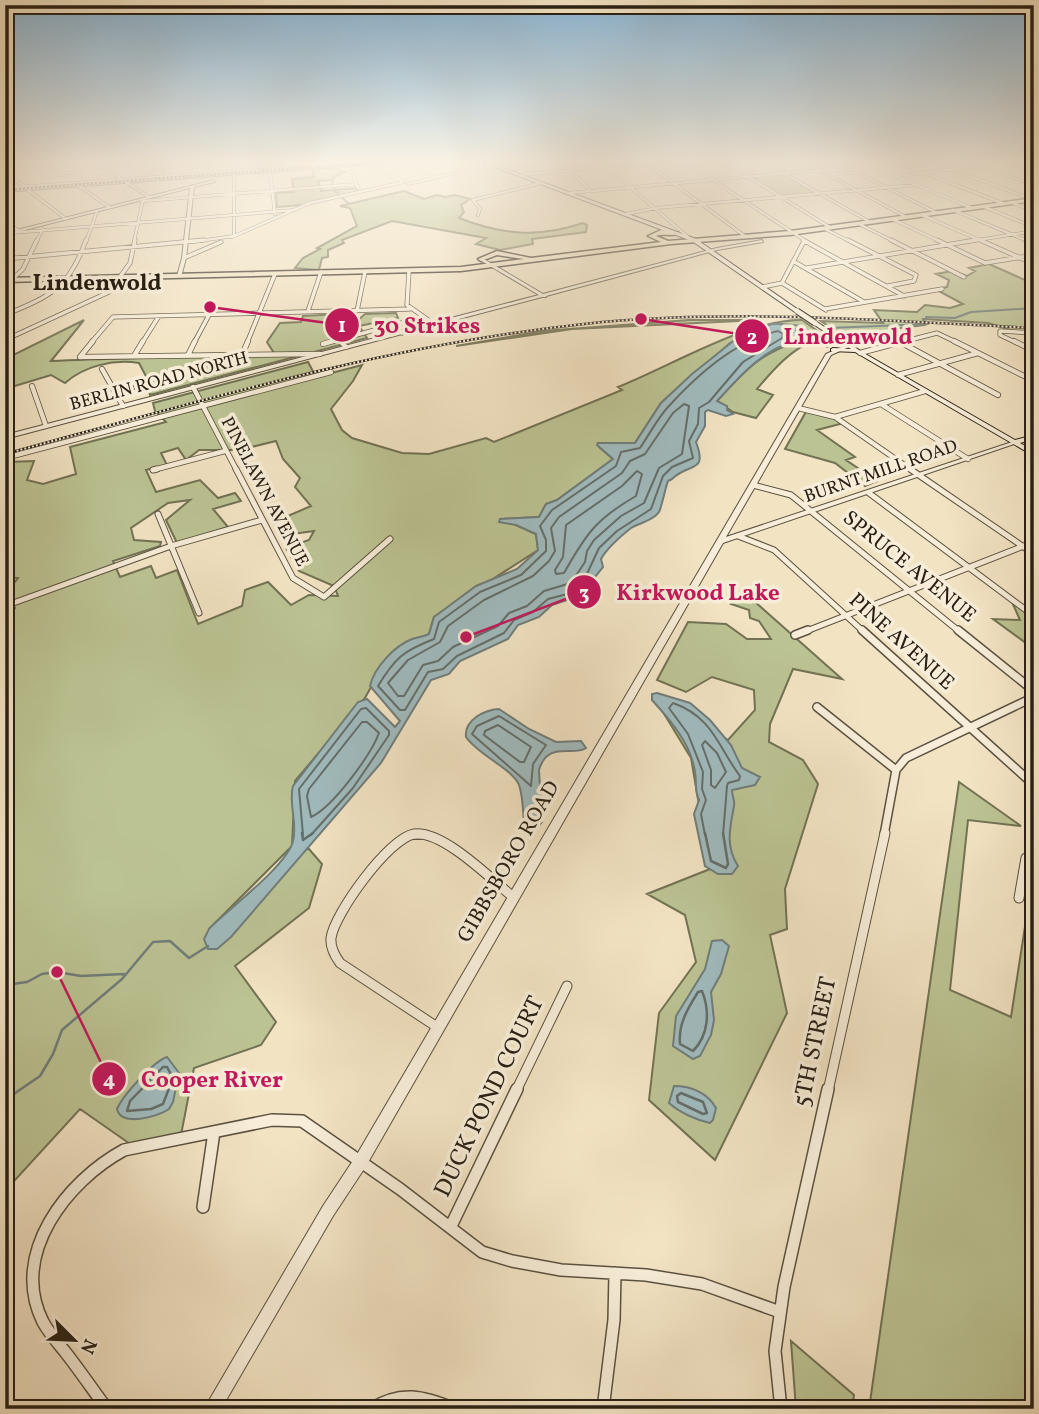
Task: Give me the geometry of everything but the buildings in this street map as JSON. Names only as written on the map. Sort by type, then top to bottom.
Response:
[{"type":"highway","points":[[637,246],[647,242],[648,234],[661,229],[660,227]]},
{"type":"highway","points":[[9,280],[409,271],[491,266],[691,238],[769,236],[836,227]]},
{"type":"highway","points":[[676,241],[655,240],[651,236],[661,232],[680,231]]},
{"type":"highway","points":[[754,236],[762,241],[769,236]]},
{"type":"highway","points":[[481,259],[497,253],[542,259]]},
{"type":"main road","points":[[660,227],[680,231],[848,346],[1034,454]]},
{"type":"main road","points":[[833,350],[858,352]]},
{"type":"main road","name":"BURNT MILL ROAD","points":[[1014,443],[1034,437]]},
{"type":"street","points":[[15,227],[19,230]]},
{"type":"street","points":[[8,234],[32,227]]},
{"type":"street","points":[[5,286],[23,269],[44,227]]},
{"type":"street","points":[[8,234],[80,227]]},
{"type":"street","points":[[5,315],[48,297],[76,270],[92,227]]},
{"type":"street","points":[[5,340],[102,297],[128,267],[138,227]]},
{"type":"street","points":[[179,276],[188,227]]},
{"type":"street","points":[[234,227],[234,236]]},
{"type":"street","points":[[184,258],[256,227]]},
{"type":"street","points":[[676,227],[680,231]]},
{"type":"street","points":[[733,227],[746,237]]},
{"type":"street","points":[[781,227],[904,296]]},
{"type":"street","points":[[865,227],[964,277]]},
{"type":"street","points":[[909,227],[985,263],[1034,255]]},
{"type":"street","points":[[950,227],[1034,264]]},
{"type":"street","points":[[992,227],[1034,244]]},
{"type":"street","points":[[828,228],[916,275],[914,281],[888,286]]},
{"type":"street","points":[[807,268],[1034,229]]},
{"type":"street","points":[[5,259],[186,243],[234,236]]},
{"type":"street","name":"BERLIN ROAD NORTH","points":[[5,437],[710,251],[762,241]]},
{"type":"street","points":[[782,283],[804,241]]},
{"type":"street","points":[[481,259],[544,296]]},
{"type":"street","points":[[793,261],[864,302]]},
{"type":"street","points":[[409,271],[407,305],[434,324]]},
{"type":"street","points":[[308,312],[321,272]]},
{"type":"street","points":[[357,311],[365,272]]},
{"type":"street","points":[[242,355],[275,274]]},
{"type":"street","points":[[762,287],[782,283],[827,310],[942,289]]},
{"type":"street","points":[[320,354],[80,357],[113,317],[410,309]]},
{"type":"street","points":[[188,355],[209,315]]},
{"type":"street","points":[[134,356],[159,316]]},
{"type":"street","points":[[323,344],[405,322]]},
{"type":"street","points":[[393,325],[402,333]]},
{"type":"street","points":[[1034,333],[1000,331],[1000,335],[1034,351]]},
{"type":"street","points":[[858,352],[935,333],[1034,381]]},
{"type":"street","points":[[5,334],[14,336]]},
{"type":"street","points":[[338,340],[346,347]]},
{"type":"street","points":[[899,342],[998,395]]},
{"type":"street","points":[[833,350],[848,346]]},
{"type":"street","name":"GIBBSBORO ROAD","points":[[212,1409],[328,1211],[361,1161],[833,350]]},
{"type":"street","points":[[898,375],[979,353]]},
{"type":"street","points":[[102,369],[123,406]]},
{"type":"street","points":[[5,458],[331,372]]},
{"type":"street","points":[[32,386],[46,426]]},
{"type":"street","name":"PINELAWN AVENUE","points":[[193,387],[288,572],[309,590],[324,597],[390,539]]},
{"type":"street","points":[[835,417],[925,391]]},
{"type":"street","points":[[881,404],[968,459]]},
{"type":"street","points":[[798,408],[835,417],[1034,554]]},
{"type":"street","name":"BURNT MILL ROAD","points":[[720,542],[1014,443]]},
{"type":"street","points":[[153,470],[225,451]]},
{"type":"street","name":"SPRUCE AVENUE","points":[[753,485],[791,495],[813,511],[1034,691]]},
{"type":"street","points":[[869,493],[1034,615]]},
{"type":"street","points":[[158,514],[199,613]]},
{"type":"street","points":[[5,606],[172,546],[262,520]]},
{"type":"street","name":"PINE AVENUE","points":[[738,536],[774,550],[1034,785]]},
{"type":"street","points":[[795,635],[848,617],[909,590],[1034,542]]},
{"type":"street","points":[[817,707],[878,758],[896,769],[916,751],[1034,697]]},
{"type":"street","name":"5TH STREET","points":[[781,1409],[775,1351],[779,1312],[882,848],[896,769]]},
{"type":"street","points":[[437,1027],[340,963],[331,947],[333,927],[378,864],[398,841],[413,834],[441,841],[513,897]]},
{"type":"street","points":[[1019,898],[1026,859],[1034,853]]},
{"type":"street","name":"DUCK POND COURT","points":[[451,1226],[566,986]]},
{"type":"street","points":[[107,1409],[41,1319],[35,1292],[35,1270],[47,1228],[69,1191],[103,1159],[124,1150],[272,1120],[302,1121],[451,1226],[482,1252],[512,1261],[561,1270],[646,1275],[702,1284],[733,1293],[779,1312]]},
{"type":"street","points":[[203,1207],[214,1132]]},
{"type":"street","points":[[603,1409],[613,1331],[615,1273]]},
{"type":"street","points":[[371,1409],[394,1397],[420,1394],[455,1409]]},
{"type":"green space","points":[[355,227],[376,227],[342,240],[344,243],[328,250],[328,257],[322,258],[319,270],[295,268],[303,258],[320,249],[317,248]]},
{"type":"green space","points":[[425,227],[486,227],[536,232],[587,227],[586,232],[532,239],[533,244],[500,250],[476,244],[486,238]]},
{"type":"green space","points":[[989,264],[1034,284],[1034,337],[988,323],[923,319],[925,325],[892,329],[898,339],[853,343],[821,321],[883,323],[874,310],[917,312],[925,305],[950,308],[963,304],[935,289],[947,287],[949,280],[936,274],[952,271],[967,276],[975,271],[969,268]]},
{"type":"green space","points":[[396,313],[398,318],[359,326],[367,338],[150,395],[149,391],[128,388],[149,382],[139,363],[129,362],[90,368],[65,383],[51,375],[5,389],[5,359],[84,320],[51,361],[274,353],[267,342],[280,323],[301,322],[303,316],[341,314],[340,321],[356,322],[365,314]]},
{"type":"green space","points":[[689,320],[760,320],[572,329],[456,346],[543,331]]},
{"type":"green space","points":[[802,320],[836,344],[827,347],[815,340],[783,361],[757,389],[773,395],[756,418],[733,412],[717,401],[755,363],[787,345],[802,340],[780,324],[755,329],[730,343],[661,403],[635,443],[598,443],[613,459],[557,500],[546,504],[539,517],[502,519],[536,534],[538,550],[434,617],[429,634],[387,658],[365,698],[295,781],[292,846],[209,929],[308,848],[322,864],[309,908],[235,966],[276,1022],[261,1045],[194,1068],[181,1135],[133,1146],[80,1109],[5,1191],[5,612],[15,608],[6,593],[18,578],[5,577],[5,525],[9,523],[5,518],[5,502],[10,501],[7,462],[34,461],[27,480],[43,484],[76,474],[70,447],[166,422],[155,411],[153,403],[308,362],[316,377],[362,365],[331,409],[342,430],[352,438],[402,453],[429,454],[486,438],[494,442],[622,390],[618,387],[710,345],[758,327]],"holes":[[[276,441],[283,459],[300,478],[295,487],[311,506],[274,522],[285,535],[314,531],[309,540],[286,548],[299,571],[334,586],[338,596],[309,595],[291,605],[268,582],[245,590],[242,606],[198,624],[177,570],[156,578],[151,566],[120,577],[113,561],[160,546],[161,542],[134,540],[131,528],[168,503],[190,500],[166,520],[177,543],[228,527],[213,509],[241,501],[235,493],[218,498],[200,480],[156,492],[146,470],[167,465],[161,453],[178,448],[186,460],[199,450],[239,450]]]},
{"type":"green space","points":[[807,410],[844,423],[817,430],[855,457],[846,460],[877,481],[865,486],[835,463],[785,449]]},
{"type":"green space","points":[[746,594],[842,679],[793,669],[770,724],[769,742],[803,760],[818,784],[785,889],[787,929],[770,935],[787,1013],[715,1160],[649,1100],[659,1013],[696,962],[685,915],[647,894],[710,869],[691,758],[652,694],[728,740],[755,710],[754,690],[712,677],[686,692],[657,680],[688,622],[726,624],[747,639],[771,639],[759,621],[750,618],[749,610],[731,604]]},
{"type":"green space","points":[[1012,602],[1034,614],[1034,649],[993,619],[1020,620]]},
{"type":"green space","points":[[959,782],[1021,826],[968,820],[950,990],[1011,1017],[1026,920],[1034,921],[1034,1409],[869,1409]]},
{"type":"green space","points":[[791,1341],[854,1395],[852,1409],[796,1409]]},
{"type":"water","points":[[773,324],[799,331],[803,339],[777,348],[744,372],[717,401],[727,406],[727,410],[733,414],[726,416],[708,410],[705,412],[705,426],[696,442],[700,459],[698,463],[668,481],[659,512],[650,520],[631,528],[614,542],[601,559],[603,567],[587,587],[598,599],[570,599],[552,605],[539,617],[518,625],[508,639],[460,661],[449,674],[431,680],[381,763],[231,937],[217,949],[208,949],[204,939],[209,929],[269,875],[288,851],[294,834],[293,786],[358,702],[367,699],[395,727],[400,721],[370,686],[386,658],[405,642],[429,634],[434,617],[476,586],[517,569],[538,550],[536,534],[516,525],[499,522],[500,519],[539,517],[546,504],[557,500],[613,459],[598,443],[635,443],[661,403],[692,374],[736,339],[755,329]]},
{"type":"water","points":[[657,693],[690,703],[710,720],[731,745],[742,768],[760,777],[755,785],[732,790],[734,804],[730,844],[738,866],[732,874],[718,874],[705,866],[694,814],[699,800],[693,762],[679,733],[652,700],[652,694]]},
{"type":"water","points":[[499,709],[529,729],[556,742],[581,741],[586,748],[554,752],[543,761],[539,770],[542,822],[534,832],[524,823],[521,794],[515,779],[466,737],[468,726],[476,717]]},
{"type":"water","points":[[722,940],[729,946],[721,974],[711,992],[714,1020],[711,1035],[700,1056],[693,1059],[673,1046],[676,1016],[705,969],[712,941]]},
{"type":"water","points":[[167,1057],[179,1073],[169,1109],[140,1119],[125,1118],[117,1109],[120,1103],[147,1072]]},
{"type":"water","points":[[674,1086],[687,1087],[704,1094],[716,1108],[713,1120],[710,1123],[694,1118],[669,1103]]},
{"type":"waterway","points":[[926,320],[926,317],[955,318],[971,312],[1034,308]]},
{"type":"waterway","points":[[782,324],[802,326]]},
{"type":"waterway","points":[[829,328],[928,324]]},
{"type":"waterway","points":[[5,1100],[40,1076],[53,1054],[62,1030],[122,979],[153,942],[170,941],[189,958],[208,946]]},
{"type":"waterway","points":[[5,985],[27,982],[42,974],[57,972],[81,976],[124,974]]},
{"type":"railway","points":[[5,454],[292,377],[510,333],[640,319],[752,316],[1034,328]]},
{"type":"place","name":"30 Strikes","points":[[210,307]]},
{"type":"place","name":"Lindenwold","points":[[641,319]]},
{"type":"place","name":"Kirkwood Lake","points":[[466,637]]},
{"type":"place","name":"Cooper River","points":[[57,972]]},
{"type":"district","name":"Lindenwold","points":[[97,284]]}]
